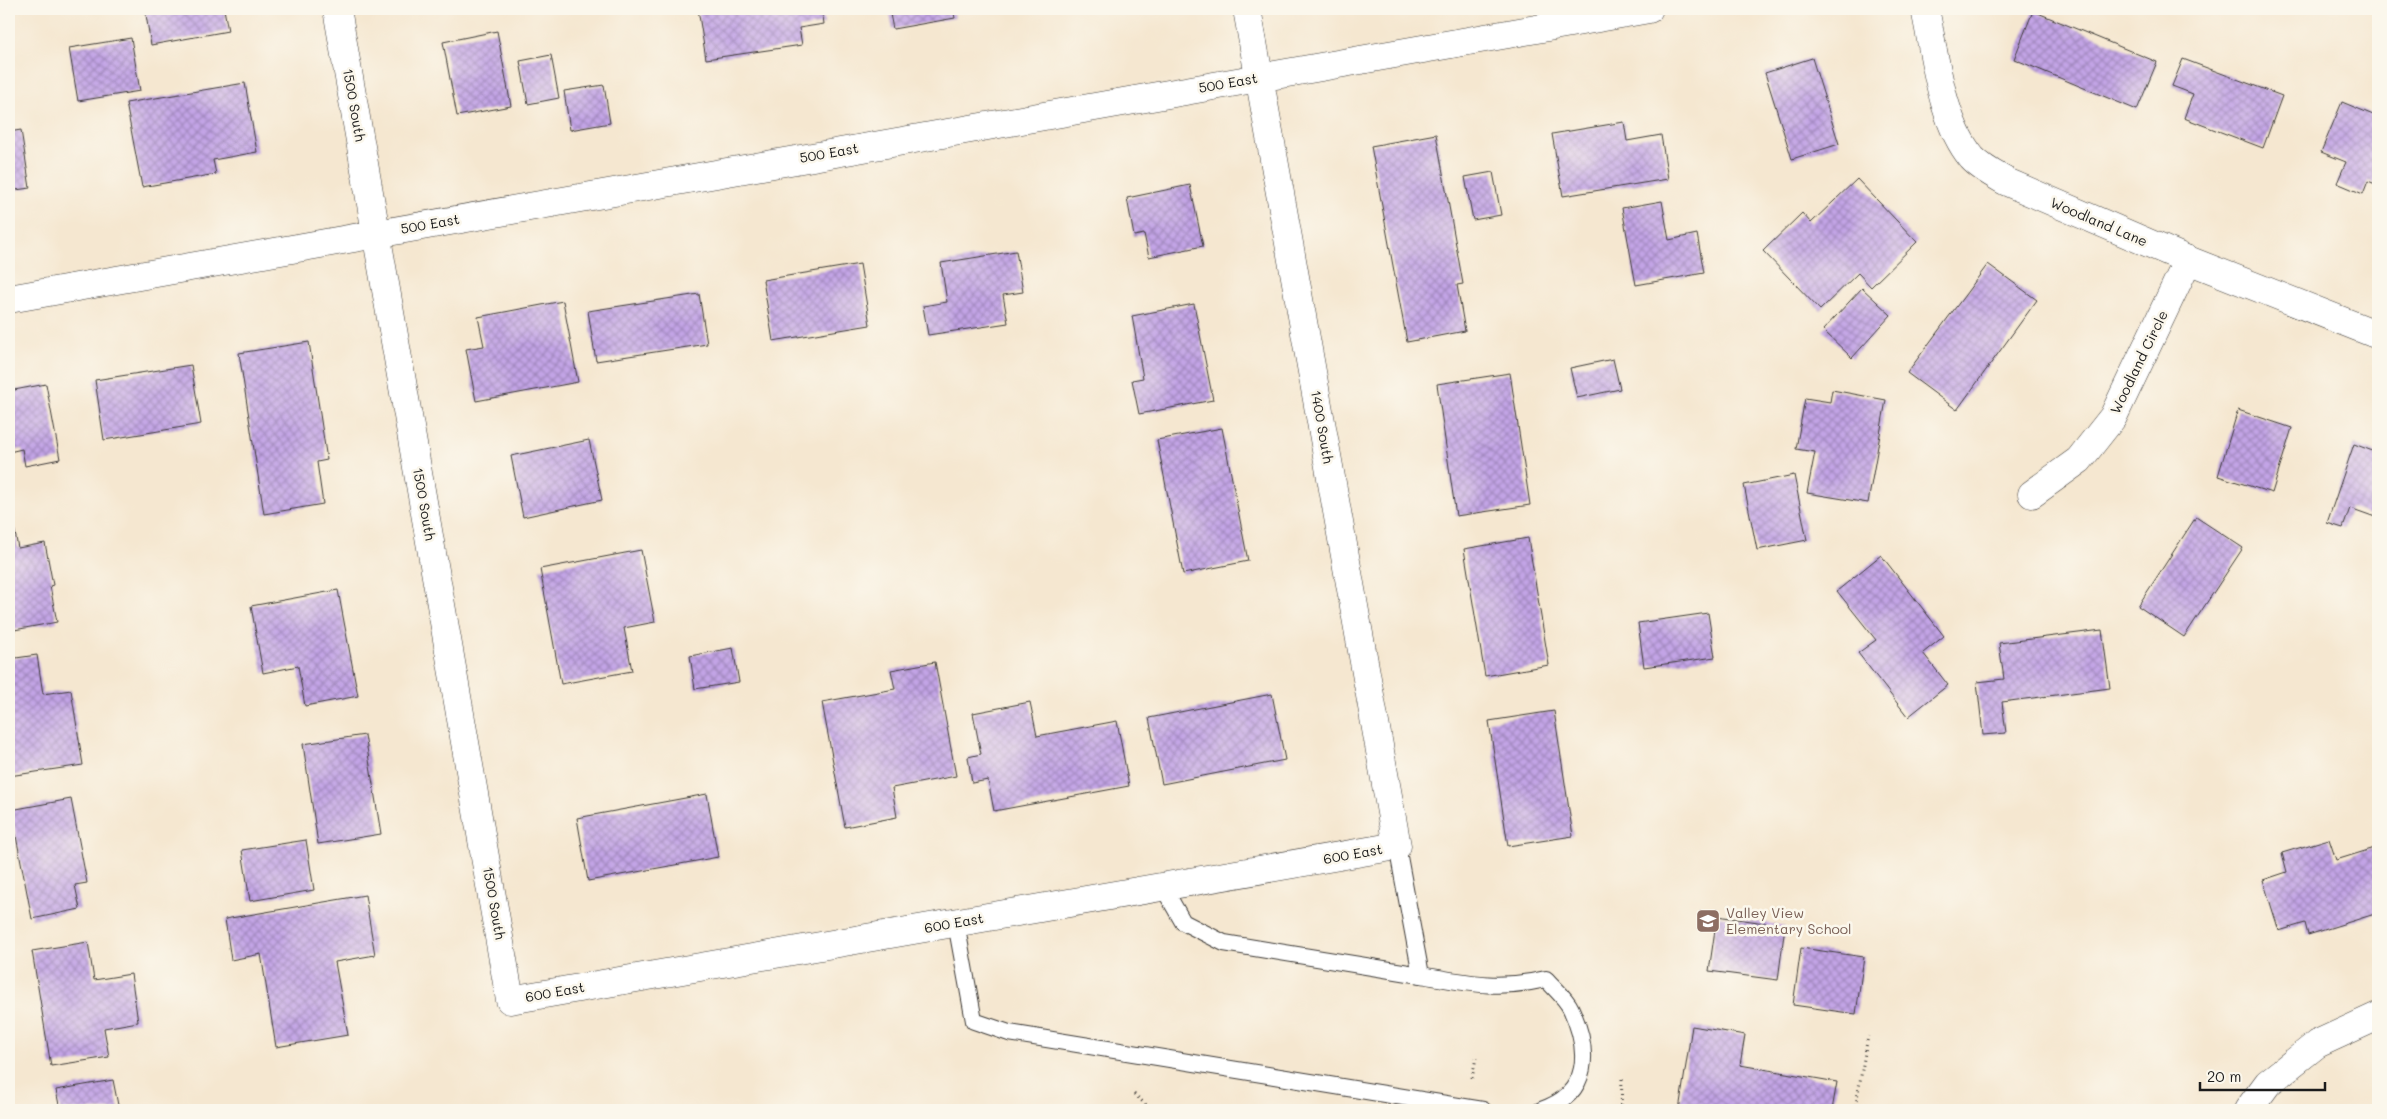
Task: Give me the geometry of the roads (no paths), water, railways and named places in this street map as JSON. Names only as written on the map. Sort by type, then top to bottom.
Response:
[{"type":"street","name":"1500 South","points":[[337,9],[510,1000]]},
{"type":"street","name":"1400 South","points":[[1247,9],[1397,846]]},
{"type":"street","name":"500 East","points":[[9,299],[1649,9]]},
{"type":"street","name":"Woodland Lane","points":[[1925,9],[1951,120],[1972,158],[1990,172],[2007,182],[2188,260],[2378,335]]},
{"type":"street","name":"Woodland Circle","points":[[2032,494],[2079,460],[2113,417],[2188,260]]},
{"type":"street","name":"600 East","points":[[510,1000],[1397,846]]},
{"type":"street","points":[[2248,1110],[2268,1083],[2317,1044],[2378,1016]]},
{"type":"lane","points":[[1397,846],[1421,975]]},
{"type":"lane","points":[[1163,887],[1183,922],[1224,943],[1477,985],[1518,986],[1546,979],[1570,1007],[1581,1040],[1584,1061],[1580,1082],[1567,1097],[1541,1110]]},
{"type":"lane","points":[[956,922],[974,1021],[1009,1033],[1483,1110]]},
{"type":"place","name":"Valley View Elementary School","points":[[1708,921]]}]
